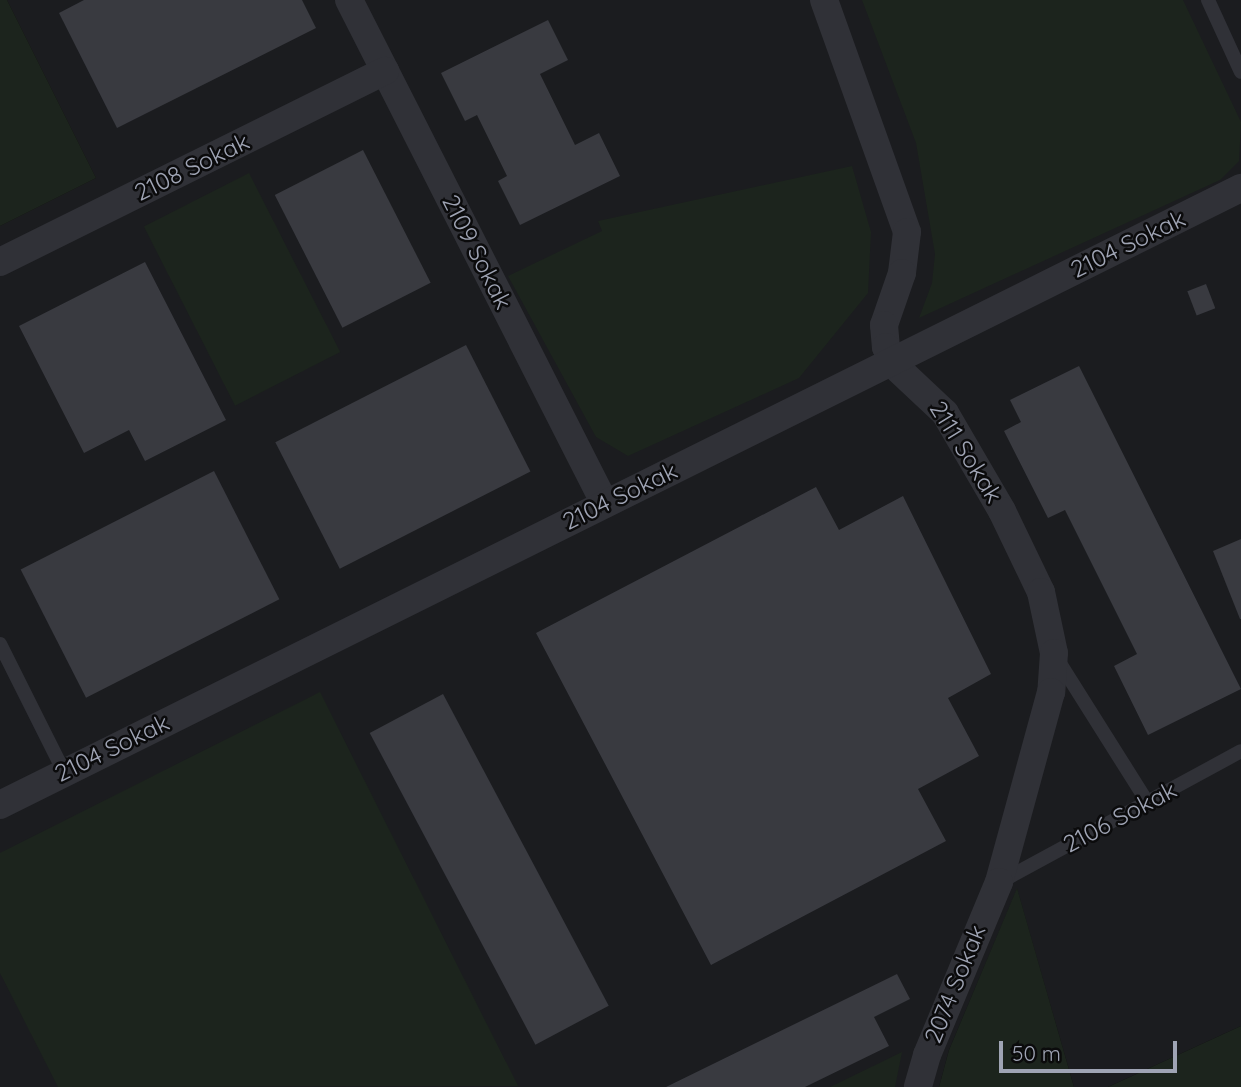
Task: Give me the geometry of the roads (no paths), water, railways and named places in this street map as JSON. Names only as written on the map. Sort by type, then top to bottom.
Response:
[{"type":"street","name":"2109 Sokak","points":[[349,0],[605,504]]},
{"type":"street","points":[[824,0],[906,225],[902,273],[884,325],[893,361]]},
{"type":"street","name":"2108 Sokak","points":[[0,262],[385,71]]},
{"type":"street","name":"2104 Sokak","points":[[0,805],[1241,188]]},
{"type":"street","name":"2111 Sokak","points":[[893,361],[945,413],[1003,511],[1041,592],[1054,653],[1051,692],[999,882]]},
{"type":"street","name":"2074 Sokak","points":[[918,1087],[926,1055],[999,882]]},
{"type":"lane","points":[[1208,0],[1241,72]]},
{"type":"lane","points":[[0,644],[64,772]]},
{"type":"lane","points":[[1054,653],[1148,803]]},
{"type":"lane","name":"2106 Sokak","points":[[999,882],[1241,751]]}]
